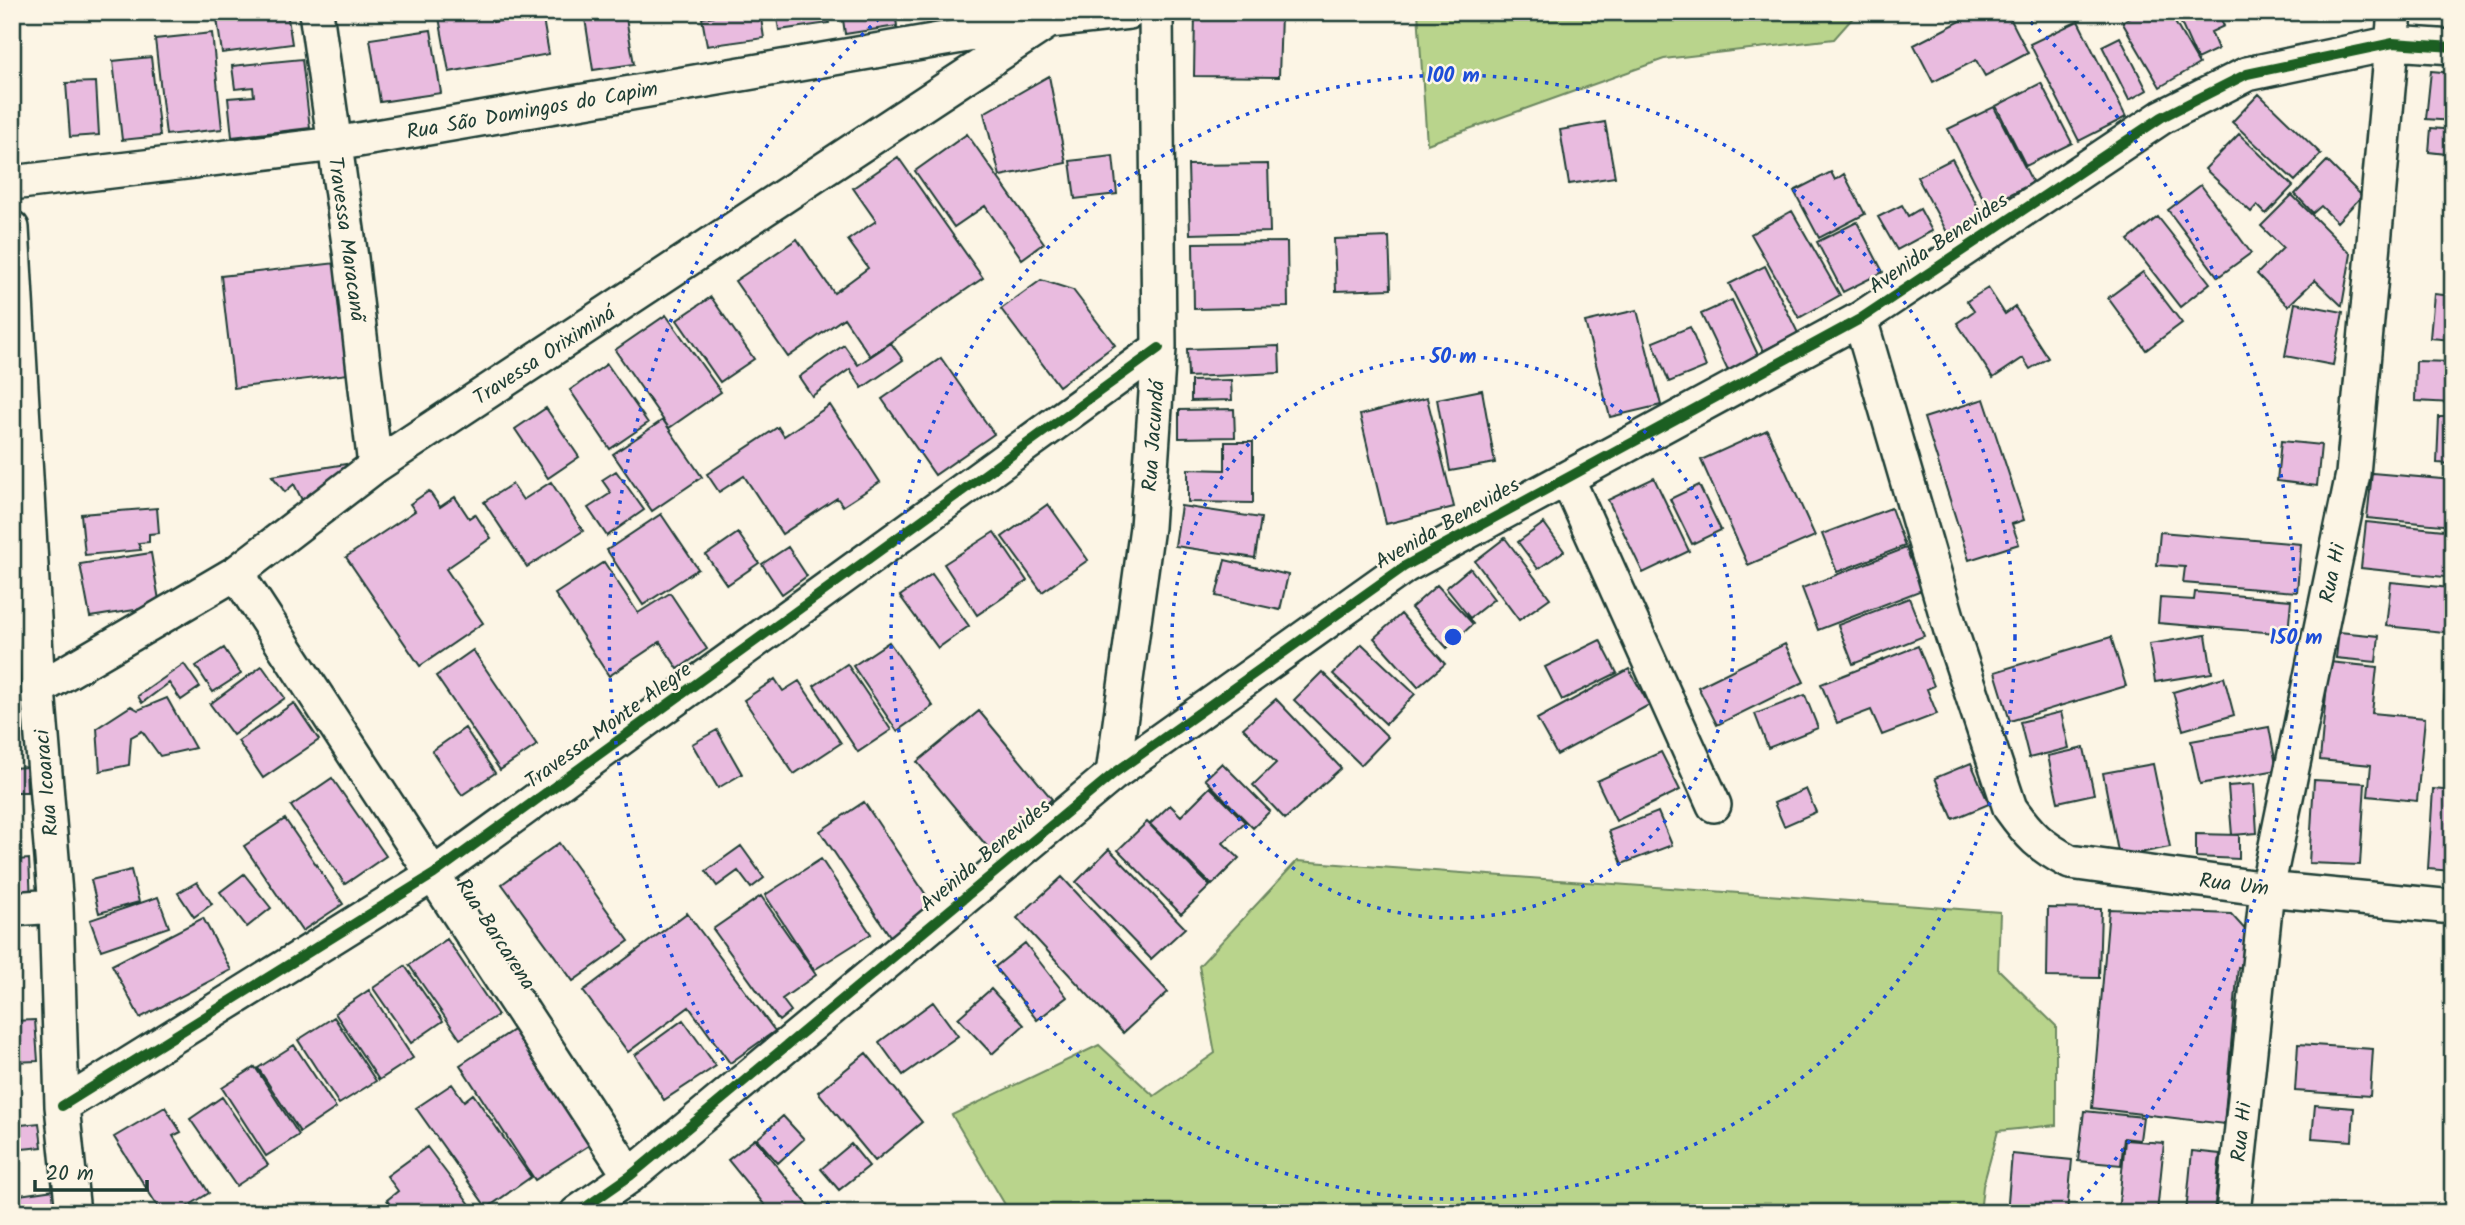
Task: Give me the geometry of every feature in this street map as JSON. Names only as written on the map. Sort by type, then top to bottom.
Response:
[{"type":"street","name":"Travessa Maracanã","points":[[316,12],[353,272],[375,466]]},
{"type":"street","name":"Rua São Domingos do Capim","points":[[12,183],[335,144],[1049,21],[1129,12]]},
{"type":"street","name":"Rua Jacundá","points":[[1112,774],[1147,527],[1159,348],[1156,12]]},
{"type":"street","name":"Travessa Oriximiná","points":[[38,689],[236,573],[375,466],[1049,21]]},
{"type":"street","name":"Avenida Benevides","points":[[577,1213],[630,1177],[1112,774],[1405,566],[1860,319],[2162,117],[2247,74],[2394,28],[2453,47]]},
{"type":"street","name":"Rua Hi","points":[[2233,1213],[2267,889],[2353,474],[2394,28]]},
{"type":"street","name":"Rua Icoaraci","points":[[12,228],[38,689],[55,906],[62,1106],[73,1213]]},
{"type":"street","name":"Rua Um","points":[[1860,319],[1952,634],[2010,808],[2043,848],[2070,862],[2267,889],[2453,907]]},
{"type":"street","name":"Travessa Monte Alegre","points":[[62,1106],[434,874],[1159,348]]},
{"type":"street","points":[[1567,478],[1714,804]]},
{"type":"street","name":"Rua Barcarena","points":[[236,573],[630,1177]]},
{"type":"street","points":[[12,909],[55,906]]},
{"type":"green space","points":[[1418,12],[1858,12],[1834,39],[1664,59],[1427,144]]},
{"type":"green space","points":[[1297,861],[2000,912],[1998,969],[2056,1026],[2056,1125],[1998,1131],[1983,1186],[1980,1213],[1010,1213],[952,1115],[1099,1045],[1154,1096],[1215,1053],[1199,966]]},
{"type":"building","points":[[216,12],[287,12],[292,44],[222,53]]},
{"type":"building","points":[[438,12],[498,12],[491,13],[493,22],[542,13],[549,54],[449,72]]},
{"type":"building","points":[[584,12],[625,12],[634,64],[593,70]]},
{"type":"building","points":[[720,12],[760,12],[764,38],[707,46],[702,18],[721,15]]},
{"type":"building","points":[[776,12],[828,12],[829,23],[779,30]]},
{"type":"building","points":[[842,12],[895,12],[897,26],[845,34]]},
{"type":"building","points":[[1195,12],[1281,14],[1279,77],[1194,76]]},
{"type":"building","points":[[1978,12],[2007,12],[2028,53],[1985,76],[1976,60],[1933,82],[1914,45]]},
{"type":"building","points":[[2139,12],[2169,12],[2199,64],[2160,87],[2122,22]]},
{"type":"building","points":[[2176,12],[2218,12],[2224,26],[2211,32],[2218,49],[2197,59]]},
{"type":"building","points":[[2078,21],[2126,117],[2079,141],[2030,44]]},
{"type":"building","points":[[431,30],[441,93],[380,102],[370,39]]},
{"type":"building","points":[[212,33],[222,129],[166,135],[155,39]]},
{"type":"building","points":[[2120,37],[2147,90],[2129,100],[2102,46]]},
{"type":"building","points":[[151,57],[160,136],[122,140],[113,61]]},
{"type":"building","points":[[302,59],[310,128],[232,137],[228,98],[254,96],[253,87],[235,89],[232,66]]},
{"type":"building","points":[[2431,71],[2453,73],[2453,121],[2426,119]]},
{"type":"building","points":[[1049,76],[1066,163],[1000,176],[984,113]]},
{"type":"building","points":[[96,82],[99,135],[70,137],[66,83]]},
{"type":"building","points":[[2041,83],[2072,143],[2026,166],[1996,106]]},
{"type":"building","points":[[2259,94],[2321,154],[2295,181],[2232,122]]},
{"type":"building","points":[[1994,107],[2033,183],[1987,206],[1948,129]]},
{"type":"building","points":[[1605,122],[1615,177],[1569,184],[1560,130]]},
{"type":"building","points":[[2431,128],[2453,130],[2453,178],[2445,177],[2446,154],[2429,152]]},
{"type":"building","points":[[967,134],[1044,243],[1022,259],[985,206],[954,227],[915,171]]},
{"type":"building","points":[[2239,134],[2293,186],[2266,214],[2257,205],[2251,212],[2205,169]]},
{"type":"building","points":[[1113,156],[1117,194],[1075,199],[1070,161]]},
{"type":"building","points":[[898,157],[983,278],[870,356],[844,318],[788,357],[735,281],[797,239],[834,293],[868,268],[848,240],[876,221],[853,188]]},
{"type":"building","points":[[1952,159],[1983,216],[1948,234],[1917,177]]},
{"type":"building","points":[[2327,161],[2362,196],[2337,222],[2321,206],[2313,213],[2295,194]]},
{"type":"building","points":[[1268,164],[1270,232],[1190,234],[1188,165]]},
{"type":"building","points":[[1831,172],[1835,180],[1844,174],[1865,214],[1819,238],[1794,191]]},
{"type":"building","points":[[2201,185],[2251,253],[2218,277],[2168,210]]},
{"type":"building","points":[[2292,195],[2351,254],[2342,306],[2315,280],[2288,306],[2257,274],[2283,248],[2261,226]]},
{"type":"building","points":[[1902,205],[1908,216],[1920,209],[1932,231],[1897,250],[1878,217]]},
{"type":"building","points":[[1792,211],[1840,295],[1799,318],[1751,234]]},
{"type":"building","points":[[2158,217],[2210,283],[2180,307],[2128,240]]},
{"type":"building","points":[[1857,222],[1883,272],[1843,292],[1817,242]]},
{"type":"building","points":[[1389,237],[1391,289],[1336,291],[1334,239]]},
{"type":"building","points":[[1287,242],[1288,307],[1194,309],[1193,243]]},
{"type":"building","points":[[345,262],[357,373],[234,388],[221,276]]},
{"type":"building","points":[[1765,266],[1798,333],[1763,351],[1729,284]]},
{"type":"building","points":[[2143,272],[2182,323],[2146,350],[2108,298]]},
{"type":"building","points":[[1041,280],[1073,290],[1115,345],[1059,386],[1001,309]]},
{"type":"building","points":[[1988,288],[2005,314],[2015,307],[2048,358],[2030,369],[2023,358],[1993,378],[1957,323],[1974,311],[1967,301]]},
{"type":"building","points":[[2434,294],[2453,296],[2453,340],[2430,338]]},
{"type":"building","points":[[711,297],[754,359],[720,382],[677,320]]},
{"type":"building","points":[[1732,300],[1759,357],[1728,371],[1701,314]]},
{"type":"building","points":[[2295,303],[2343,312],[2333,365],[2285,356]]},
{"type":"building","points":[[1637,310],[1661,405],[1610,417],[1585,322]]},
{"type":"building","points":[[666,315],[721,392],[669,428],[615,350]]},
{"type":"building","points":[[1690,327],[1706,367],[1669,382],[1653,342]]},
{"type":"building","points":[[891,343],[903,360],[862,388],[850,369],[812,396],[799,377],[844,345],[858,365]]},
{"type":"building","points":[[1279,346],[1280,373],[1188,377],[1187,349]]},
{"type":"building","points":[[941,358],[994,434],[935,475],[882,399]]},
{"type":"building","points":[[2416,361],[2453,362],[2453,403],[2415,401]]},
{"type":"building","points":[[607,364],[648,423],[610,449],[570,390]]},
{"type":"building","points":[[1231,380],[1232,400],[1191,401],[1191,381]]},
{"type":"building","points":[[1482,390],[1495,463],[1450,471],[1437,399]]},
{"type":"building","points":[[1427,398],[1454,507],[1386,524],[1360,415]]},
{"type":"building","points":[[1984,399],[2024,520],[2012,524],[2019,544],[1969,560],[1924,418]]},
{"type":"building","points":[[830,405],[880,482],[843,506],[837,498],[782,534],[744,476],[719,492],[707,474],[778,427],[784,436]]},
{"type":"building","points":[[546,408],[579,457],[548,478],[515,429]]},
{"type":"building","points":[[1234,409],[1235,437],[1179,438],[1179,410]]},
{"type":"building","points":[[2439,417],[2453,417],[2453,464],[2437,463]]},
{"type":"building","points":[[663,420],[702,477],[652,511],[613,454]]},
{"type":"building","points":[[1767,430],[1815,536],[1748,565],[1701,460]]},
{"type":"building","points":[[2281,441],[2321,445],[2317,486],[2277,481]]},
{"type":"building","points":[[1225,442],[1253,442],[1253,503],[1188,502],[1188,469],[1225,470]]},
{"type":"building","points":[[346,464],[343,481],[302,500],[294,484],[285,492],[272,476]]},
{"type":"building","points":[[616,471],[644,510],[607,536],[588,508],[611,493],[602,480]]},
{"type":"building","points":[[2372,473],[2453,480],[2453,526],[2367,518]]},
{"type":"building","points":[[1654,478],[1689,551],[1643,573],[1608,500]]},
{"type":"building","points":[[551,482],[583,531],[527,567],[484,502],[512,484],[523,500]]},
{"type":"building","points":[[1699,485],[1721,530],[1692,544],[1670,499]]},
{"type":"building","points":[[429,491],[440,507],[455,497],[469,518],[475,514],[491,538],[446,569],[483,623],[420,666],[346,557],[415,511],[410,504]]},
{"type":"building","points":[[1048,504],[1088,560],[1042,592],[1002,537]]},
{"type":"building","points":[[1181,506],[1261,518],[1255,558],[1175,546]]},
{"type":"building","points":[[157,508],[159,533],[149,534],[149,542],[138,543],[141,550],[85,555],[81,514]]},
{"type":"building","points":[[1891,508],[1905,546],[1837,572],[1822,534]]},
{"type":"building","points":[[661,514],[698,569],[643,605],[607,550]]},
{"type":"building","points":[[2366,522],[2453,531],[2453,578],[2361,568]]},
{"type":"building","points":[[1544,523],[1564,551],[1538,569],[1518,542]]},
{"type":"building","points":[[994,532],[1027,581],[977,615],[944,564]]},
{"type":"building","points":[[2160,532],[2301,544],[2297,592],[2183,583],[2185,567],[2157,565]]},
{"type":"building","points":[[738,533],[759,563],[727,585],[706,555]]},
{"type":"building","points":[[1505,538],[1550,598],[1519,620],[1475,561]]},
{"type":"building","points":[[788,547],[807,576],[782,594],[762,564]]},
{"type":"building","points":[[1906,548],[1922,590],[1818,630],[1802,588]]},
{"type":"building","points":[[151,553],[160,606],[90,617],[80,564]]},
{"type":"building","points":[[1225,560],[1288,575],[1280,610],[1216,596]]},
{"type":"building","points":[[604,562],[638,613],[670,593],[707,649],[678,669],[660,642],[609,676],[555,594]]},
{"type":"building","points":[[1470,568],[1494,599],[1470,618],[1446,588]]},
{"type":"building","points":[[932,574],[969,626],[938,648],[900,596]]},
{"type":"building","points":[[2391,582],[2450,588],[2448,607],[2453,608],[2453,633],[2386,626]]},
{"type":"building","points":[[1437,585],[1473,624],[1447,648],[1411,608]]},
{"type":"building","points":[[2195,592],[2291,600],[2288,634],[2158,623],[2160,598],[2194,600]]},
{"type":"building","points":[[1909,598],[1924,636],[1853,664],[1838,625]]},
{"type":"building","points":[[1401,614],[1445,664],[1418,687],[1374,638]]},
{"type":"building","points":[[2339,632],[2379,636],[2376,662],[2336,658]]},
{"type":"building","points":[[2206,635],[2212,673],[2155,682],[2149,644]]},
{"type":"building","points":[[2111,637],[2126,686],[2010,721],[1995,672]]},
{"type":"building","points":[[1600,640],[1617,673],[1562,700],[1545,667]]},
{"type":"building","points":[[889,642],[933,706],[897,731],[853,666]]},
{"type":"building","points":[[1362,644],[1415,694],[1386,724],[1333,674]]},
{"type":"building","points":[[1785,644],[1804,682],[1717,725],[1698,687]]},
{"type":"building","points":[[1918,646],[1934,686],[1927,689],[1937,714],[1882,735],[1871,710],[1837,723],[1821,684]]},
{"type":"building","points":[[2448,647],[2453,647],[2453,703],[2444,702]]},
{"type":"building","points":[[224,648],[241,674],[213,692],[196,666]]},
{"type":"building","points":[[473,650],[537,745],[500,770],[436,676]]},
{"type":"building","points":[[2329,662],[2377,667],[2372,713],[2425,718],[2417,801],[2368,796],[2371,765],[2320,760]]},
{"type":"building","points":[[184,664],[200,687],[181,700],[169,683],[142,703],[138,696]]},
{"type":"building","points":[[847,664],[891,730],[858,752],[814,686]]},
{"type":"building","points":[[262,666],[285,698],[233,735],[210,704]]},
{"type":"building","points":[[1629,669],[1649,705],[1557,755],[1537,719]]},
{"type":"building","points":[[1322,672],[1388,737],[1361,765],[1294,700]]},
{"type":"building","points":[[2224,677],[2234,715],[2183,730],[2173,692]]},
{"type":"building","points":[[775,679],[783,691],[799,681],[841,743],[794,774],[744,700]]},
{"type":"building","points":[[1805,695],[1818,728],[1768,748],[1755,714]]},
{"type":"building","points":[[167,698],[195,748],[160,756],[142,731],[131,737],[129,765],[100,771],[97,728],[131,706],[138,710]]},
{"type":"building","points":[[1276,699],[1341,768],[1285,819],[1253,785],[1276,763],[1243,728]]},
{"type":"building","points":[[294,703],[319,740],[263,778],[238,741]]},
{"type":"building","points":[[979,711],[1052,799],[990,850],[917,762]]},
{"type":"building","points":[[2061,712],[2069,748],[2029,758],[2020,722]]},
{"type":"building","points":[[2269,727],[2277,770],[2200,784],[2191,741]]},
{"type":"building","points":[[465,728],[495,773],[462,795],[432,751]]},
{"type":"building","points":[[717,730],[742,774],[718,788],[692,744]]},
{"type":"building","points":[[2084,748],[2094,794],[2058,802],[2048,756]]},
{"type":"building","points":[[1661,752],[1680,790],[1616,821],[1597,781]]},
{"type":"building","points":[[1222,763],[1270,811],[1253,828],[1205,779]]},
{"type":"building","points":[[1971,763],[1989,804],[1953,819],[1935,778]]},
{"type":"building","points":[[2153,764],[2170,847],[2119,857],[2103,773]]},
{"type":"building","points":[[26,767],[27,792],[12,792],[12,768]]},
{"type":"building","points":[[332,778],[386,856],[345,884],[291,806]]},
{"type":"building","points":[[2314,780],[2365,783],[2360,865],[2309,863]]},
{"type":"building","points":[[2254,784],[2257,833],[2232,835],[2228,786]]},
{"type":"building","points":[[1210,787],[1245,822],[1223,843],[1239,858],[1212,885],[1150,824],[1170,805],[1181,816]]},
{"type":"building","points":[[1806,789],[1816,812],[1784,826],[1774,803]]},
{"type":"building","points":[[2433,789],[2453,791],[2453,871],[2428,869]]},
{"type":"building","points":[[12,797],[17,860],[29,859],[31,901],[12,902]]},
{"type":"building","points":[[864,802],[934,907],[890,936],[820,831]]},
{"type":"building","points":[[1658,812],[1672,845],[1622,864],[1609,831]]},
{"type":"building","points":[[285,819],[343,904],[302,931],[244,846]]},
{"type":"building","points":[[1147,822],[1210,886],[1181,914],[1118,850]]},
{"type":"building","points":[[2196,834],[2239,835],[2239,859],[2196,857]]},
{"type":"building","points":[[559,843],[629,941],[573,981],[502,884]]},
{"type":"building","points":[[741,846],[764,878],[751,888],[738,871],[717,886],[706,871]]},
{"type":"building","points":[[1109,849],[1185,928],[1151,959],[1076,882]]},
{"type":"building","points":[[821,859],[871,934],[814,970],[765,895]]},
{"type":"building","points":[[131,870],[139,902],[99,913],[91,880]]},
{"type":"building","points":[[244,874],[271,908],[247,927],[220,892]]},
{"type":"building","points":[[1062,877],[1168,992],[1123,1033],[1017,918]]},
{"type":"building","points":[[197,882],[212,904],[194,917],[178,893]]},
{"type":"building","points":[[761,896],[816,975],[782,999],[791,1011],[779,1021],[713,929]]},
{"type":"building","points":[[158,897],[169,927],[101,950],[90,920]]},
{"type":"building","points":[[2048,908],[2101,909],[2099,978],[2047,977]]},
{"type":"building","points":[[2109,909],[2231,914],[2250,935],[2247,969],[2238,967],[2224,1124],[2092,1108]]},
{"type":"building","points":[[687,913],[775,1031],[730,1063],[689,1007],[628,1052],[583,991]]},
{"type":"building","points":[[203,918],[231,970],[140,1018],[112,965]]},
{"type":"building","points":[[447,939],[498,1015],[460,1039],[409,965]]},
{"type":"building","points":[[1025,943],[1067,997],[1037,1020],[995,967]]},
{"type":"building","points":[[405,966],[443,1021],[411,1043],[373,988]]},
{"type":"building","points":[[991,989],[1024,1025],[992,1054],[958,1018]]},
{"type":"building","points":[[369,990],[413,1058],[379,1080],[335,1013]]},
{"type":"building","points":[[933,1002],[958,1036],[903,1075],[879,1042]]},
{"type":"building","points":[[334,1017],[376,1081],[339,1104],[298,1040]]},
{"type":"building","points":[[35,1020],[38,1061],[12,1062],[12,1021]]},
{"type":"building","points":[[683,1020],[716,1066],[664,1100],[635,1055]]},
{"type":"building","points":[[515,1029],[591,1144],[535,1180],[460,1065]]},
{"type":"building","points":[[2298,1044],[2373,1049],[2370,1096],[2295,1091]]},
{"type":"building","points":[[294,1045],[336,1108],[300,1132],[258,1068]]},
{"type":"building","points":[[866,1053],[922,1122],[875,1161],[818,1092]]},
{"type":"building","points":[[255,1067],[299,1135],[266,1156],[222,1088]]},
{"type":"building","points":[[452,1084],[464,1101],[473,1094],[531,1177],[487,1208],[416,1108]]},
{"type":"building","points":[[222,1097],[268,1165],[236,1186],[190,1119]]},
{"type":"building","points":[[2315,1105],[2354,1108],[2352,1141],[2312,1138]]},
{"type":"building","points":[[165,1107],[181,1132],[173,1136],[209,1193],[177,1213],[162,1213],[114,1137]]},
{"type":"building","points":[[2084,1111],[2143,1117],[2140,1140],[2124,1138],[2121,1165],[2078,1161]]},
{"type":"building","points":[[783,1116],[804,1139],[778,1163],[757,1139]]},
{"type":"building","points":[[39,1123],[42,1147],[12,1150],[12,1126]]},
{"type":"building","points":[[755,1139],[809,1206],[801,1213],[771,1213],[728,1160]]},
{"type":"building","points":[[2125,1140],[2164,1143],[2157,1213],[2118,1213]]},
{"type":"building","points":[[851,1144],[869,1166],[839,1190],[821,1169]]},
{"type":"building","points":[[427,1147],[472,1207],[464,1213],[396,1213],[387,1200],[398,1191],[387,1176]]},
{"type":"building","points":[[2192,1151],[2220,1154],[2214,1213],[2186,1213]]},
{"type":"building","points":[[2012,1154],[2072,1160],[2067,1213],[2007,1213]]},
{"type":"building","points":[[54,1190],[58,1213],[12,1213],[12,1196]]},
{"type":"cycle path","points":[[577,1213],[630,1176],[1113,774],[1405,566],[1860,319],[2162,117],[2247,74],[2393,43],[2453,47]]},
{"type":"cycle path","points":[[62,1106],[434,874],[1159,348]]}]
